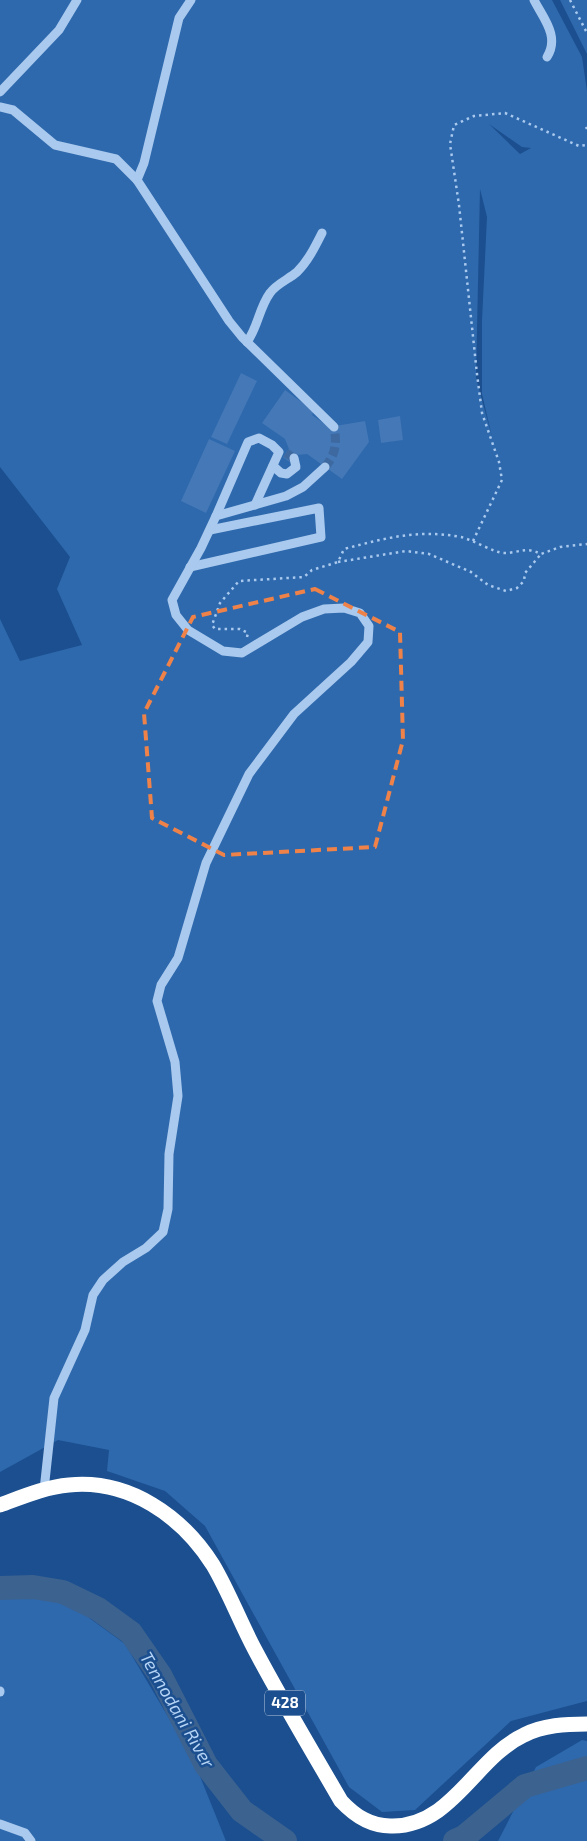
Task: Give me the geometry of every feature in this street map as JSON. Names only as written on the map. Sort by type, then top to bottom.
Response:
[{"type":"highway","name":"428","points":[[0,1505],[44,1490],[68,1485],[92,1484],[112,1488],[147,1501],[180,1524],[199,1545],[214,1567],[255,1650],[340,1801],[353,1814],[367,1822],[384,1826],[405,1826],[425,1820],[460,1792],[486,1763],[504,1747],[524,1735],[546,1728],[587,1724]]},
{"type":"street","points":[[0,92],[60,30],[77,0]]},
{"type":"street","points":[[137,180],[144,163],[179,18],[192,0]]},
{"type":"street","points":[[534,0],[549,26],[553,40],[547,57]]},
{"type":"street","points":[[0,107],[13,110],[55,145],[116,159],[137,180],[229,321],[247,342],[334,426]]},
{"type":"street","points":[[247,342],[253,334],[260,311],[270,292],[298,271],[310,255],[322,233]]},
{"type":"street","points":[[44,1490],[54,1398],[80,1344],[93,1295],[103,1280],[124,1262],[146,1248],[163,1232],[168,1209],[169,1154],[178,1096],[175,1062],[157,1001],[161,985],[178,958],[206,863],[249,774],[294,714],[351,662],[368,642],[369,626],[360,614],[344,608],[324,609],[302,617],[242,653],[223,651],[188,630],[176,615],[172,600],[210,530],[248,442],[259,438],[282,452],[273,466],[256,505]]},
{"type":"street","points":[[273,466],[281,473],[287,474],[296,467],[294,458]]},
{"type":"street","points":[[216,516],[286,496],[303,487],[325,467]]},
{"type":"street","points":[[190,568],[321,537],[320,508],[210,530]]},
{"type":"street","points":[[0,1824],[25,1833],[31,1841]]},
{"type":"path","points":[[570,0],[587,33]]},
{"type":"path","points":[[474,541],[502,480],[499,462],[482,413],[476,374],[450,144],[454,125],[474,116],[505,112],[579,146],[587,144]]},
{"type":"path","points":[[338,562],[344,549],[393,536],[412,534],[461,537],[503,553],[521,549],[533,550],[541,554]]},
{"type":"path","points":[[238,653],[248,633],[240,629],[215,629],[212,625],[220,603],[238,581],[304,577],[312,570],[338,562],[406,551],[429,554],[471,572],[488,585],[506,591],[517,588],[524,581],[525,573],[541,554],[560,547],[587,544]]},
{"type":"highlighted area","points":[[315,589],[400,632],[403,740],[375,847],[224,855],[152,818],[144,713],[193,617]]},
{"type":"shaded area","points":[[0,0],[552,0],[582,57],[587,91],[587,1701],[511,1721],[415,1810],[382,1812],[349,1787],[205,1526],[165,1491],[107,1471],[109,1450],[58,1440],[0,1472],[0,619],[20,661],[82,645],[57,589],[70,557],[0,467]],"holes":[[[489,124],[522,147],[531,148],[520,154]],[[480,189],[487,217],[482,320],[482,394],[492,437],[476,378]]]},
{"type":"shaded area","points":[[560,0],[587,0],[587,54]]},
{"type":"shaded area","points":[[0,1576],[70,1604],[125,1644],[193,1759],[226,1841],[0,1841]]},
{"type":"shaded area","points":[[582,1740],[587,1741],[587,1841],[498,1841],[536,1767]]},
{"type":"building","points":[[241,373],[257,381],[227,444],[211,437]]},
{"type":"building","points":[[285,390],[314,411],[312,415],[329,427],[365,421],[369,442],[342,479],[307,454],[297,455],[291,463],[283,457],[289,449],[285,439],[262,423]]},
{"type":"building","points":[[400,416],[403,440],[381,443],[378,420]]},
{"type":"building","points":[[209,439],[235,451],[206,513],[181,501]]},
{"type":"waterway","name":"Tennodani River","points":[[0,1588],[33,1587],[63,1592],[98,1609],[131,1633],[160,1675],[206,1765],[242,1811],[285,1841]]},
{"type":"waterway","name":"Tennodani River","points":[[455,1841],[464,1837],[525,1786],[587,1768]]},
{"type":"tunnel","points":[[325,467],[335,448],[334,427]]},
{"type":"tunnel","points":[[286,453],[294,458]]}]
